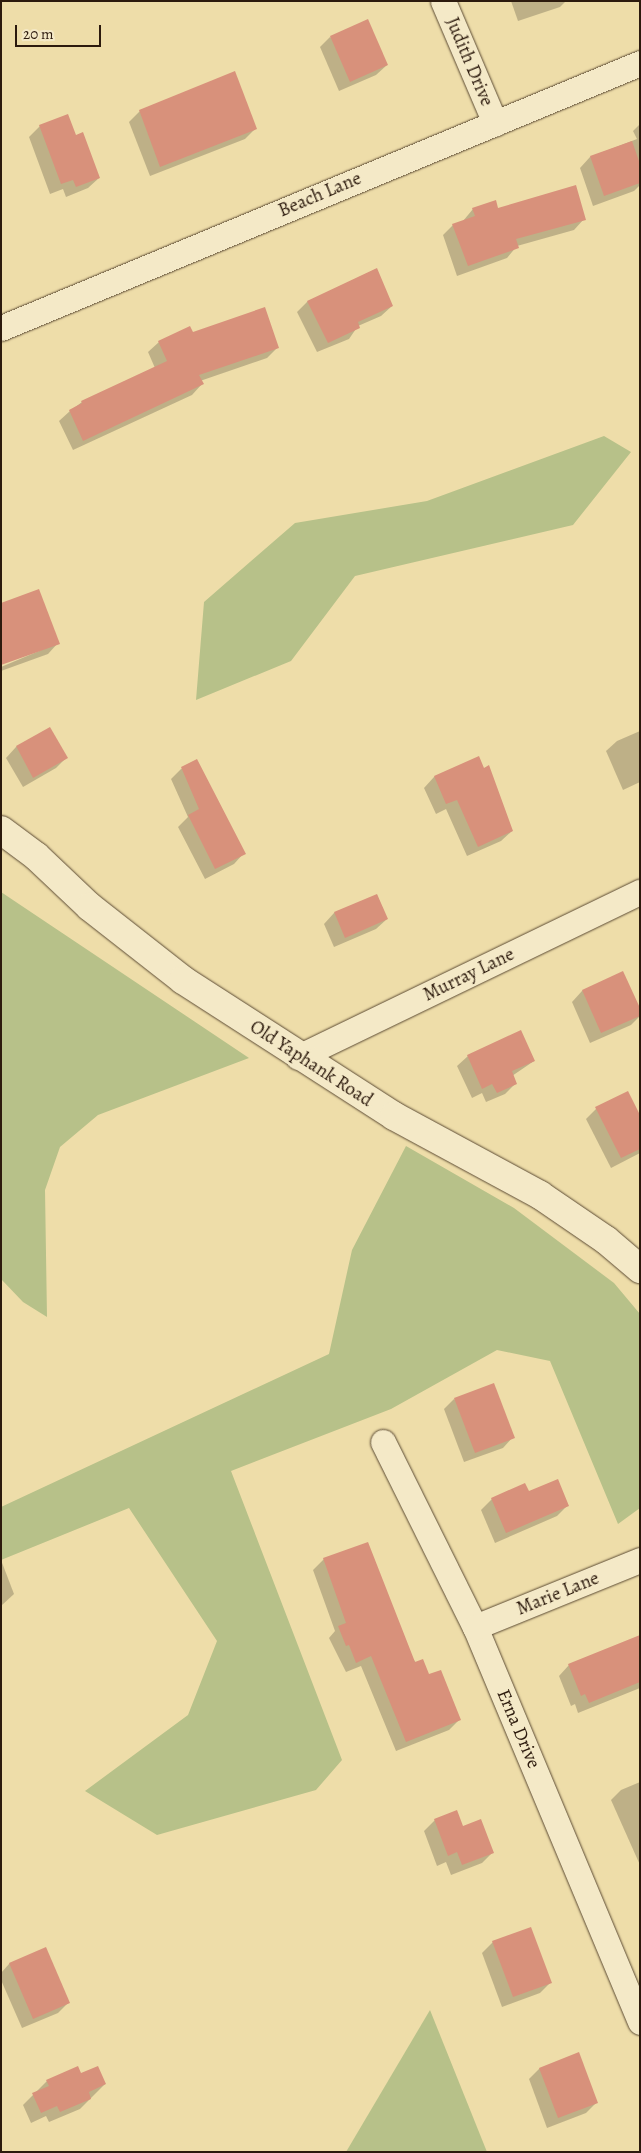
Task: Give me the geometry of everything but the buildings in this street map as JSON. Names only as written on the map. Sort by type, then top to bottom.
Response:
[{"type":"street","name":"Judith Drive","points":[[443,1],[495,123]]},
{"type":"street","name":"Beach Lane","points":[[1,328],[640,63]]},
{"type":"street","name":"Old Yaphank Road","points":[[1,830],[36,856],[90,907],[183,980],[298,1057],[394,1116],[540,1195],[606,1240],[640,1269]]},
{"type":"street","name":"Murray Lane","points":[[298,1057],[640,892]]},
{"type":"street","name":"Erna Drive","points":[[384,1442],[475,1627],[640,2022]]},
{"type":"street","name":"Marie Lane","points":[[475,1627],[640,1560]]},
{"type":"green space","points":[[604,436],[631,452],[573,525],[355,576],[291,661],[196,700],[204,602],[295,523],[427,501]]},
{"type":"green space","points":[[1,892],[249,1058],[98,1115],[60,1147],[45,1190],[47,1317],[23,1302],[1,1279]]},
{"type":"green space","points":[[406,1146],[514,1208],[614,1283],[640,1314],[640,1508],[618,1524],[550,1361],[497,1350],[391,1409],[231,1471],[342,1760],[316,1790],[157,1835],[85,1791],[188,1715],[217,1641],[129,1508],[1,1560],[1,1507],[329,1354],[352,1250]]},
{"type":"green space","points":[[430,2010],[487,2152],[346,2152]]}]
